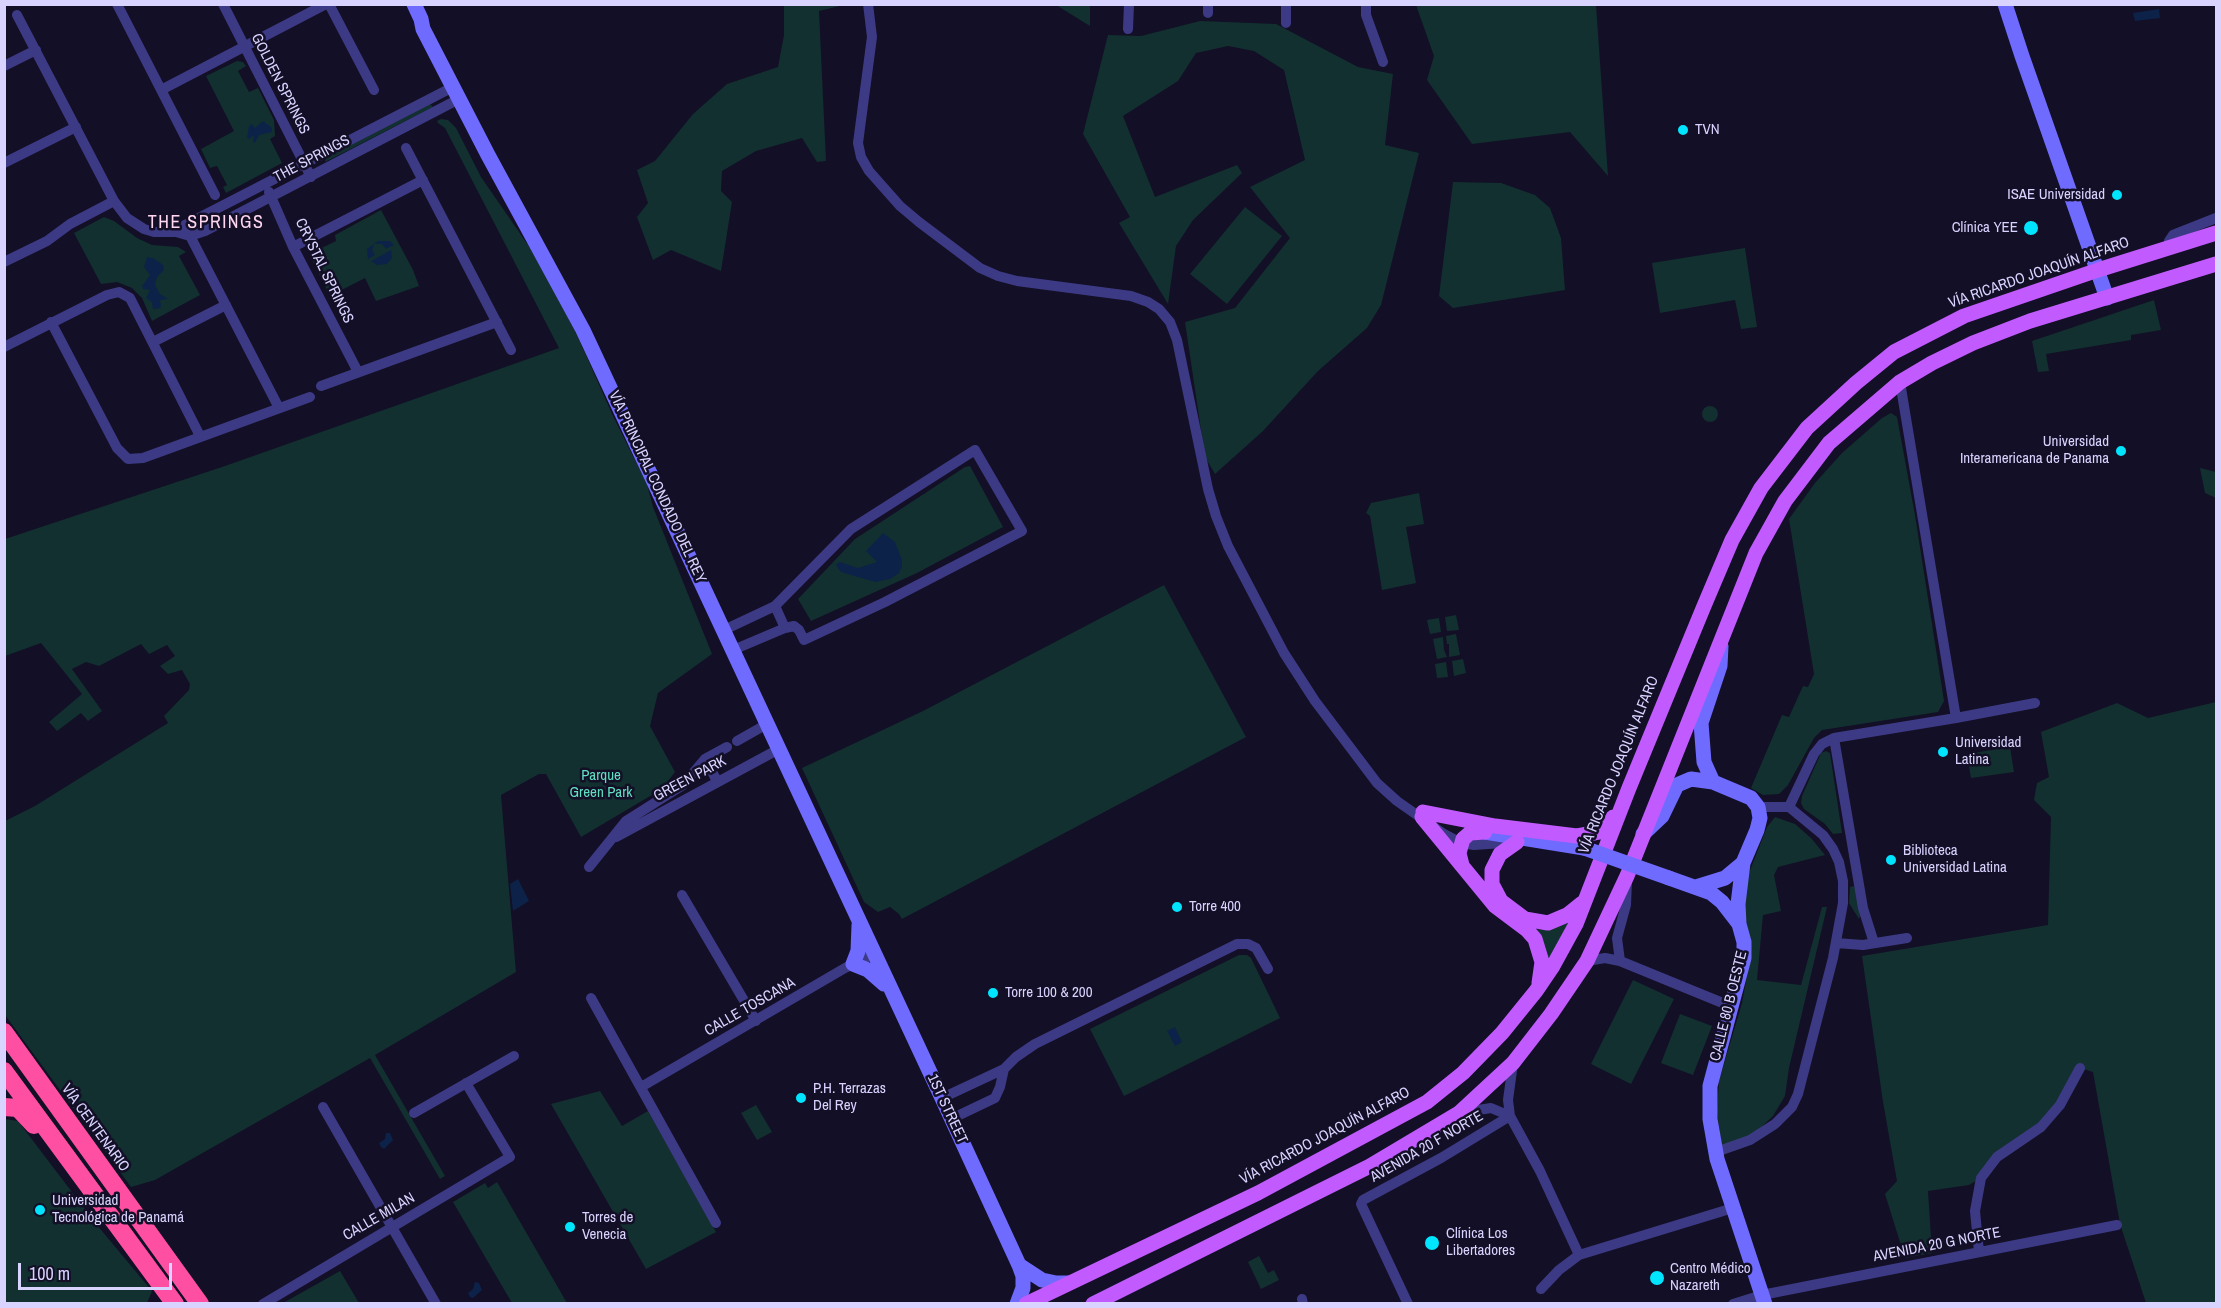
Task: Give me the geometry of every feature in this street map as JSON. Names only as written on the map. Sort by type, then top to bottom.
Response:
[{"type":"highway","name":"VÍA CENTENARIO","points":[[4,1032],[200,1304]]},
{"type":"highway","points":[[4,1071],[175,1304]]},
{"type":"highway","points":[[4,1107],[18,1108],[84,1181]]},
{"type":"main road","name":"VÍA RICARDO JOAQUÍN ALFARO","points":[[1026,1304],[1258,1193],[1427,1102],[1463,1073],[1502,1033],[1536,991],[1565,945],[1732,540],[1761,488],[1807,428],[1856,383],[1894,352],[1964,316],[2098,270],[2217,233]]},
{"type":"main road","points":[[1093,1304],[1370,1166],[1459,1113],[1513,1063],[1551,1014],[1587,961],[1627,876],[1756,553],[1785,501],[1829,443],[1900,382],[1932,363],[2002,331],[2217,264]]},
{"type":"main road","points":[[1422,815],[1507,828],[1584,836],[1594,834],[1606,826],[1629,788]]},
{"type":"main road","points":[[1422,815],[1495,906],[1527,930],[1535,939],[1542,962],[1536,991]]},
{"type":"main road","points":[[1462,865],[1459,853],[1461,843],[1470,833],[1485,832]]},
{"type":"main road","points":[[1517,842],[1503,850],[1497,859],[1491,877],[1497,896],[1511,911],[1532,922],[1548,923],[1568,915],[1584,901]]},
{"type":"street","points":[[117,4],[215,195]]},
{"type":"street","name":"GOLDEN SPRINGS","points":[[222,4],[311,177]]},
{"type":"street","points":[[161,90],[328,4],[374,90]]},
{"type":"street","name":"VÍA PRINCIPAL CONDADO DEL REY","points":[[404,4],[413,23],[423,29]]},
{"type":"street","name":"VÍA PRINCIPAL CONDADO DEL REY","points":[[414,4],[423,29],[456,93],[583,330],[874,954]]},
{"type":"street","points":[[867,4],[872,37],[858,143],[861,157],[869,171],[900,206],[980,268],[1017,281],[1131,296],[1154,306],[1170,322],[1183,364],[1208,489],[1216,516],[1228,546],[1284,653],[1315,701],[1377,783],[1397,801],[1422,815],[1444,834],[1461,843],[1482,845],[1537,841]]},
{"type":"street","points":[[1128,29],[1129,4]]},
{"type":"street","points":[[1286,4],[1286,23]]},
{"type":"street","points":[[1366,4],[1366,15],[1383,62]]},
{"type":"street","points":[[2005,4],[2107,298]]},
{"type":"street","points":[[17,15],[114,201],[127,218],[144,229],[164,233],[180,229],[190,236],[279,408]]},
{"type":"street","points":[[4,66],[36,50]]},
{"type":"street","name":"THE SPRINGS","points":[[180,229],[304,163],[456,93]]},
{"type":"street","name":"THE SPRINGS","points":[[190,236],[213,227],[311,177],[456,93]]},
{"type":"street","points":[[4,163],[76,127]]},
{"type":"street","points":[[406,148],[511,350]]},
{"type":"street","points":[[293,247],[423,180]]},
{"type":"street","name":"CRYSTAL SPRINGS","points":[[265,183],[293,247],[358,372]]},
{"type":"street","points":[[4,262],[47,241],[70,224],[114,201]]},
{"type":"street","points":[[2168,249],[2173,235],[2217,218]]},
{"type":"street","points":[[4,347],[107,295],[119,292],[130,298],[200,436]]},
{"type":"street","points":[[153,342],[226,306]]},
{"type":"street","points":[[51,322],[117,448],[128,459],[144,458],[310,398]]},
{"type":"street","points":[[321,386],[497,322]]},
{"type":"street","points":[[1900,382],[1956,718]]},
{"type":"street","points":[[724,630],[775,606],[851,529],[975,450],[1022,531],[885,602],[804,640],[794,626],[733,650]]},
{"type":"street","points":[[775,606],[785,628]]},
{"type":"street","points":[[1713,782],[1706,771],[1702,752],[1701,723],[1720,666],[1721,641]]},
{"type":"street","points":[[1789,807],[1814,754],[1822,744],[1834,738],[2035,703]]},
{"type":"street","name":"GREEN PARK","points":[[589,867],[616,837],[626,821],[683,785],[705,759],[767,724]]},
{"type":"street","points":[[1834,738],[1865,916],[1874,943]]},
{"type":"street","name":"GREEN PARK","points":[[616,837],[779,749]]},
{"type":"street","points":[[705,759],[717,781]]},
{"type":"street","points":[[1643,834],[1662,816],[1677,784],[1691,779],[1713,782],[1751,798],[1758,807],[1760,818],[1758,830],[1743,863],[1738,904],[1739,924]]},
{"type":"street","points":[[1716,1152],[1750,1140],[1775,1124],[1792,1107],[1803,1081],[1836,943],[1843,903],[1843,881],[1839,862],[1823,836],[1789,807],[1758,807]]},
{"type":"street","points":[[1422,815],[1485,832],[1537,841]]},
{"type":"street","name":"CALLE 80 B OESTE","points":[[1537,841],[1584,848],[1712,893],[1739,924],[1744,942],[1744,958],[1710,1086],[1710,1119],[1716,1152],[1764,1299]]},
{"type":"street","points":[[1696,887],[1725,878],[1743,863]]},
{"type":"street","points":[[1620,961],[1617,938],[1626,905],[1627,876]]},
{"type":"street","points":[[1843,881],[1859,879]]},
{"type":"street","points":[[682,895],[756,1021]]},
{"type":"street","points":[[860,922],[858,951],[853,964],[868,970],[891,990]]},
{"type":"street","points":[[1836,943],[1853,945],[1907,938]]},
{"type":"street","points":[[942,1098],[1004,1069],[1016,1057],[1035,1044],[1237,944],[1248,944],[1256,948],[1268,969]]},
{"type":"street","name":"CALLE TOSCANA","points":[[641,1088],[853,964],[874,954]]},
{"type":"street","name":"1ST STREET","points":[[874,954],[1019,1265],[1023,1276],[1023,1288],[1017,1304]]},
{"type":"street","points":[[1587,961],[1605,958],[1620,961],[1730,1006]]},
{"type":"street","points":[[591,998],[716,1223]]},
{"type":"street","points":[[414,1113],[514,1056]]},
{"type":"street","points":[[1513,1063],[1508,1100],[1510,1116],[1540,1171],[1579,1255]]},
{"type":"street","points":[[1979,1252],[1975,1211],[1981,1178],[1997,1157],[2041,1127],[2061,1105],[2080,1068]]},
{"type":"street","points":[[951,1119],[994,1098],[1000,1088],[1004,1069]]},
{"type":"street","name":"CALLE MILAN","points":[[263,1304],[510,1157],[466,1083]]},
{"type":"street","points":[[323,1107],[436,1304]]},
{"type":"street","points":[[1459,1113],[1491,1108],[1510,1116]]},
{"type":"street","name":"AVENIDA 20 F NORTE","points":[[1408,1304],[1361,1204],[1363,1200],[1441,1158],[1510,1116]]},
{"type":"street","points":[[1541,1289],[1559,1270],[1579,1255],[1733,1208]]},
{"type":"street","name":"AVENIDA 20 G NORTE","points":[[1733,1304],[2117,1225]]},
{"type":"street","points":[[1019,1265],[1042,1280],[1069,1283]]},
{"type":"green space","points":[[784,5],[844,5],[819,11],[826,161],[817,162],[802,138],[756,151],[722,171],[721,191],[732,202],[721,271],[671,250],[653,260],[637,217],[648,203],[637,170],[655,161],[693,114],[727,84],[778,67],[784,35]]},
{"type":"green space","points":[[1056,5],[1090,5],[1090,26]]},
{"type":"green space","points":[[1416,5],[1596,5],[1608,176],[1570,132],[1472,144],[1427,80],[1434,56]]},
{"type":"green space","points":[[1200,21],[1276,24],[1358,67],[1393,74],[1385,145],[1419,153],[1381,305],[1367,328],[1318,371],[1263,431],[1215,474],[1205,457],[1185,322],[1235,308],[1290,238],[1250,187],[1305,160],[1284,70],[1254,51],[1228,46],[1196,53],[1178,81],[1123,116],[1155,197],[1237,165],[1242,173],[1193,220],[1176,246],[1168,304],[1119,223],[1130,217],[1083,134],[1108,35],[1141,36]]},
{"type":"green space","points":[[237,61],[243,62],[246,66],[238,71],[249,92],[258,88],[274,120],[275,136],[270,139],[282,163],[226,193],[223,187],[227,185],[217,166],[210,168],[201,149],[234,131],[206,76]]},
{"type":"green space","points":[[430,104],[433,107],[325,162],[326,158]]},
{"type":"green space","name":"Parque Green Park","points":[[448,120],[456,128],[481,177],[537,258],[577,335],[613,416],[647,484],[653,507],[712,654],[658,693],[650,726],[675,772],[662,789],[581,837],[546,774],[539,774],[501,795],[516,972],[375,1055],[445,1176],[440,1179],[370,1058],[155,1180],[131,1187],[5,1015],[5,821],[35,806],[168,723],[164,716],[189,690],[190,684],[182,670],[168,674],[160,666],[175,656],[167,645],[149,654],[141,644],[99,666],[86,662],[72,669],[102,711],[88,721],[81,713],[57,731],[49,722],[82,694],[41,643],[5,656],[5,539],[225,466],[559,348],[445,128],[438,123],[437,121]]},
{"type":"green space","points":[[1453,182],[1501,183],[1535,195],[1550,208],[1561,238],[1565,290],[1453,308],[1439,296]]},
{"type":"green space","points":[[1245,207],[1282,236],[1227,304],[1190,274]]},
{"type":"green space","points":[[381,210],[419,286],[376,301],[365,278],[330,296],[309,254],[336,241],[335,235]]},
{"type":"green space","points":[[104,217],[152,245],[178,247],[186,252],[179,256],[200,295],[152,321],[142,298],[132,288],[117,282],[101,284],[74,233]]},
{"type":"green space","points":[[1745,248],[1757,327],[1741,329],[1735,300],[1660,313],[1652,263]]},
{"type":"green space","points":[[2154,300],[2161,330],[2131,335],[2131,340],[2046,354],[2049,371],[2038,372],[2032,341]]},
{"type":"green space","points":[[1710,406],[1716,408],[1718,414],[1716,420],[1710,422],[1704,420],[1702,414],[1704,408]]},
{"type":"green space","points":[[1891,413],[1897,417],[1944,701],[1938,712],[1822,730],[1814,738],[1788,785],[1779,794],[1763,795],[1751,788],[1782,715],[1789,717],[1803,686],[1808,687],[1814,674],[1789,519],[1815,483],[1842,453],[1882,418]]},
{"type":"green space","points":[[970,466],[1003,527],[917,573],[811,621],[798,599],[855,539],[965,467]]},
{"type":"green space","points":[[2200,468],[2216,472],[2216,498],[2205,493]]},
{"type":"green space","points":[[1419,493],[1424,524],[1406,527],[1416,583],[1382,590],[1370,516],[1366,513],[1371,503]]},
{"type":"green space","points":[[1164,585],[1246,737],[902,919],[890,907],[878,912],[864,902],[802,768],[923,711]]},
{"type":"green space","points":[[1456,615],[1459,630],[1447,631],[1445,617]]},
{"type":"green space","points":[[1439,618],[1441,632],[1430,634],[1427,620]]},
{"type":"green space","points":[[1456,634],[1460,655],[1449,657],[1449,644],[1447,644],[1446,636]]},
{"type":"green space","points":[[1443,637],[1447,657],[1437,659],[1433,639]]},
{"type":"green space","points":[[1463,659],[1466,673],[1454,676],[1452,661]]},
{"type":"green space","points":[[1446,662],[1448,677],[1437,678],[1435,664]]},
{"type":"green space","points":[[2216,702],[2216,1303],[2146,1303],[2120,1224],[2093,1072],[2080,1068],[2060,1105],[1997,1157],[1981,1178],[1969,1185],[1928,1191],[1932,1253],[1905,1258],[1885,1194],[1897,1181],[1862,956],[2048,925],[2051,817],[2034,800],[2037,783],[2049,777],[2041,732],[2117,703],[2148,718]]},
{"type":"green space","points":[[2010,747],[2014,772],[1971,778],[1967,754]]},
{"type":"green space","points":[[1826,751],[1830,753],[1842,833],[1833,834],[1825,824],[1804,809],[1801,803],[1821,753]]},
{"type":"green space","points":[[1775,817],[1795,824],[1825,855],[1778,867],[1774,875],[1781,911],[1763,915],[1757,980],[1801,985],[1822,907],[1827,907],[1789,1068],[1785,1096],[1773,1116],[1754,1134],[1722,1148],[1717,1111],[1719,1081],[1742,1003],[1748,970],[1744,913],[1745,883],[1767,827]]},
{"type":"green space","points":[[1854,886],[1859,919],[1849,903],[1850,887]]},
{"type":"green space","points":[[1570,920],[1547,967],[1529,929],[1550,930]]},
{"type":"green space","points":[[1239,955],[1247,955],[1251,958],[1280,1018],[1124,1096],[1090,1029]]},
{"type":"green space","points":[[1633,980],[1674,999],[1631,1084],[1591,1064]]},
{"type":"green space","points":[[1680,1014],[1712,1026],[1693,1075],[1661,1063]]},
{"type":"green space","points":[[600,1091],[622,1126],[648,1111],[716,1232],[646,1269],[551,1104]]},
{"type":"green space","points":[[756,1105],[772,1132],[757,1140],[741,1113]]},
{"type":"green space","name":"Universidad Tecnológica de Panamá","points":[[5,1119],[18,1121],[97,1225],[152,1291],[147,1303],[5,1304]]},
{"type":"green space","points":[[497,1182],[567,1303],[512,1303],[453,1202],[485,1183],[488,1188]]},
{"type":"green space","points":[[1259,1256],[1268,1273],[1274,1270],[1279,1280],[1261,1289],[1248,1262]]},
{"type":"green space","points":[[340,1271],[359,1303],[283,1303]]},
{"type":"water","points":[[2159,9],[2160,18],[2135,21],[2133,13]]},
{"type":"water","points":[[263,121],[272,128],[272,132],[259,135],[255,143],[254,135],[247,138],[249,126],[252,124],[255,128]]},
{"type":"water","points":[[378,241],[390,241],[394,245],[386,249],[382,244],[374,244],[372,250],[375,255],[368,259],[367,249]]},
{"type":"water","points":[[391,250],[392,258],[387,264],[377,265],[371,261]]},
{"type":"water","points":[[147,257],[163,265],[164,270],[157,277],[155,285],[160,294],[168,299],[160,300],[161,307],[157,309],[153,309],[152,302],[146,298],[150,290],[143,289],[142,286],[150,275],[144,267]]},
{"type":"water","points":[[883,533],[895,542],[902,560],[899,573],[890,579],[875,582],[841,572],[836,564],[840,562],[858,568],[877,562],[866,551]]},
{"type":"water","points":[[518,879],[529,901],[513,911],[510,884]]},
{"type":"water","points":[[1175,1027],[1182,1042],[1175,1046],[1167,1031]]},
{"type":"water","points":[[386,1133],[390,1133],[393,1140],[384,1149],[379,1143],[385,1139]]},
{"type":"water","points":[[475,1282],[479,1283],[482,1290],[473,1298],[468,1293],[473,1289]]},
{"type":"place","name":"TVN","points":[[1683,130]]},
{"type":"place","name":"ISAE Universidad","points":[[2117,195]]},
{"type":"place","name":"Clínica YEE","points":[[2031,228]]},
{"type":"place","name":"Universidad Interamericana de Panama","points":[[2121,451]]},
{"type":"place","name":"Universidad Latina","points":[[1943,752]]},
{"type":"place","name":"Biblioteca Universidad Latina","points":[[1891,860]]},
{"type":"place","name":"Torre 400","points":[[1177,907]]},
{"type":"place","name":"Torre 100 & 200","points":[[993,993]]},
{"type":"place","name":"P.H. Terrazas Del Rey","points":[[801,1098]]},
{"type":"place","name":"Universidad Tecnológica de Panamá","points":[[40,1210]]},
{"type":"place","name":"Torres de Venecia","points":[[570,1227]]},
{"type":"place","name":"Clínica Los Libertadores","points":[[1432,1243]]},
{"type":"place","name":"Centro Médico Nazareth","points":[[1657,1278]]},
{"type":"district","name":"THE SPRINGS","points":[[206,223]]}]
